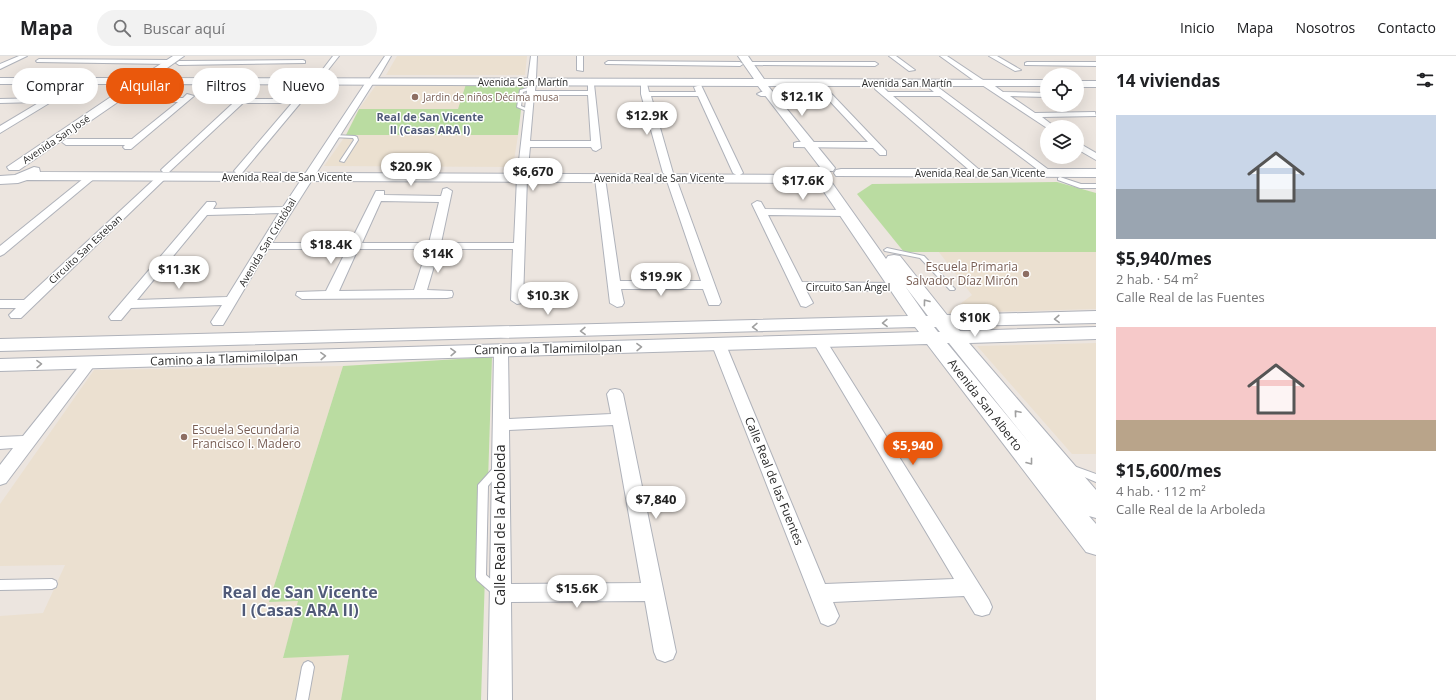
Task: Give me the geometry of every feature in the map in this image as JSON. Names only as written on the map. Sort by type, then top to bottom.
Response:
[{"type":"street","points":[[0,68],[24,56]]},
{"type":"street","name":"Avenida San José","points":[[165,68],[176,60],[189,56]]},
{"type":"street","points":[[327,68],[336,56]]},
{"type":"street","name":"Avenida San Cristóbal","points":[[218,322],[286,210],[388,56]]},
{"type":"street","points":[[517,300],[523,175],[534,56]]},
{"type":"street","points":[[580,56],[581,70]]},
{"type":"street","points":[[892,56],[911,70]]},
{"type":"street","points":[[943,56],[1040,120]]},
{"type":"street","points":[[992,56],[1017,70]]},
{"type":"street","points":[[39,61],[176,60],[303,62]]},
{"type":"street","points":[[608,63],[741,60],[875,64]]},
{"type":"street","name":"Avenida San Alberto","points":[[741,60],[825,176],[887,250],[937,331],[1096,544]]},
{"type":"street","points":[[1026,64],[1096,64]]},
{"type":"street","name":"Avenida San Martín","points":[[0,78],[106,79]]},
{"type":"street","name":"Avenida San Martín","points":[[184,79],[372,80],[532,86],[759,86],[1040,80]]},
{"type":"street","name":"Avenida San Martín","points":[[0,81],[106,80]]},
{"type":"street","points":[[1084,80],[1096,80]]},
{"type":"street","name":"Avenida San Martín","points":[[982,82],[1040,84]]},
{"type":"street","points":[[1084,84],[1096,84]]},
{"type":"street","points":[[526,144],[596,146],[591,89],[532,86]]},
{"type":"street","points":[[759,86],[827,95]]},
{"type":"street","points":[[932,86],[1048,173]]},
{"type":"street","points":[[878,87],[978,173]]},
{"type":"street","points":[[821,88],[883,153]]},
{"type":"street","points":[[714,302],[670,176],[645,90],[700,90],[738,173]]},
{"type":"street","points":[[887,94],[942,94]]},
{"type":"street","points":[[1002,94],[1040,95]]},
{"type":"street","name":"Circuito San Esteban","points":[[16,315],[244,98],[301,98],[239,170]]},
{"type":"street","points":[[0,101],[12,101]]},
{"type":"street","points":[[0,130],[42,104]]},
{"type":"street","name":"Avenida San José","points":[[4,175],[112,104]]},
{"type":"street","name":"Avenida San José","points":[[31,171],[66,142],[120,104]]},
{"type":"street","points":[[66,142],[131,144],[181,104]]},
{"type":"street","points":[[1084,108],[1095,115]]},
{"type":"street","points":[[1033,115],[1095,115]]},
{"type":"street","points":[[803,145],[875,145]]},
{"type":"street","points":[[1084,149],[1096,157]]},
{"type":"street","name":"Avenida Real de San Vicente","points":[[31,171],[92,176],[239,170],[310,174]]},
{"type":"street","points":[[4,175],[31,171]]},
{"type":"street","name":"Avenida Real de San Vicente","points":[[31,171],[1096,179]]},
{"type":"street","name":"Avenida Real de San Vicente","points":[[523,175],[600,178],[738,173],[825,176],[978,173],[1096,173]]},
{"type":"street","points":[[0,252],[92,176]]},
{"type":"street","name":"Avenida San Alberto","points":[[825,176],[845,213],[921,323],[937,331]]},
{"type":"street","points":[[600,178],[617,303]]},
{"type":"street","points":[[331,294],[379,195],[446,195],[434,246],[419,294]]},
{"type":"street","points":[[116,317],[208,208],[286,210]]},
{"type":"street","name":"Circuito San Ángel","points":[[845,213],[759,208],[798,286],[897,287]]},
{"type":"street","points":[[265,246],[519,246]]},
{"type":"street","points":[[615,285],[707,285]]},
{"type":"street","points":[[798,286],[806,303]]},
{"type":"street","points":[[302,295],[447,294]]},
{"type":"street","points":[[127,304],[232,301]]},
{"type":"street","points":[[0,304],[28,304]]},
{"type":"street","name":"Camino a la Tlamimilolpan","points":[[0,364],[89,363],[820,342],[1096,317]]},
{"type":"street","name":"Camino a la Tlamimilolpan","points":[[0,345],[921,323]]},
{"type":"street","name":"Camino a la Tlamimilolpan","points":[[937,331],[954,338],[1096,333]]},
{"type":"street","name":"Avenida San Alberto","points":[[954,338],[1096,508]]},
{"type":"street","points":[[820,342],[982,606]]},
{"type":"street","name":"Calle Real de las Fuentes","points":[[719,345],[828,616]]},
{"type":"street","name":"Calle Real de la Arboleda","points":[[500,700],[501,350]]},
{"type":"street","points":[[0,478],[89,363]]},
{"type":"street","points":[[616,394],[665,652]]},
{"type":"street","points":[[500,425],[620,419]]},
{"type":"street","points":[[0,443],[28,442]]},
{"type":"street","points":[[819,593],[969,587]]},
{"type":"street","points":[[500,593],[654,592]]},
{"type":"lane","points":[[334,136],[355,137],[356,140],[342,161]]},
{"type":"lane","points":[[1060,179],[1080,186],[1096,186]]},
{"type":"lane","points":[[887,250],[922,257],[952,289]]},
{"type":"lane","points":[[1060,464],[1096,478]]},
{"type":"lane","points":[[0,585],[52,584]]},
{"type":"lane","points":[[302,700],[308,667]]},
{"type":"shaded area","points":[[397,56],[527,56],[525,75],[386,75]]},
{"type":"shaded area","name":"Jardin de niños Décima musa","points":[[377,84],[466,84],[458,109],[359,109]]},
{"type":"shaded area","points":[[346,135],[518,135],[513,167],[324,166]]},
{"type":"shaded area","name":"Escuela Primaria Salvador Díaz Mirón","points":[[938,251],[1096,252],[1096,309],[948,313],[972,295]]},
{"type":"shaded area","points":[[1096,343],[1096,454],[1072,454],[977,346]]},
{"type":"shaded area","name":"Escuela Secundaria Francisco I. Madero","points":[[343,366],[269,602],[300,601],[283,657],[349,655],[341,700],[0,700],[0,616],[43,613],[65,565],[0,566],[0,504],[94,370]]},
{"type":"green space","points":[[466,84],[524,84],[518,135],[346,135],[359,109],[458,109]]},
{"type":"green space","points":[[1057,182],[1096,193],[1096,252],[904,252],[857,194],[872,184]]},
{"type":"green space","points":[[492,357],[481,700],[341,700],[349,655],[283,658],[298,601],[269,602],[343,366]]},
{"type":"place","name":"Jardin de niños Décima musa","points":[[415,97]]},
{"type":"place","name":"Escuela Primaria Salvador Díaz Mirón","points":[[1026,274]]},
{"type":"place","name":"Escuela Secundaria Francisco I. Madero","points":[[184,437]]},
{"type":"district","name":"Real de San Vicente II (Casas ARA I)","points":[[430,123]]},
{"type":"district","name":"Real de San Vicente I (Casas ARA II)","points":[[300,601]]}]
